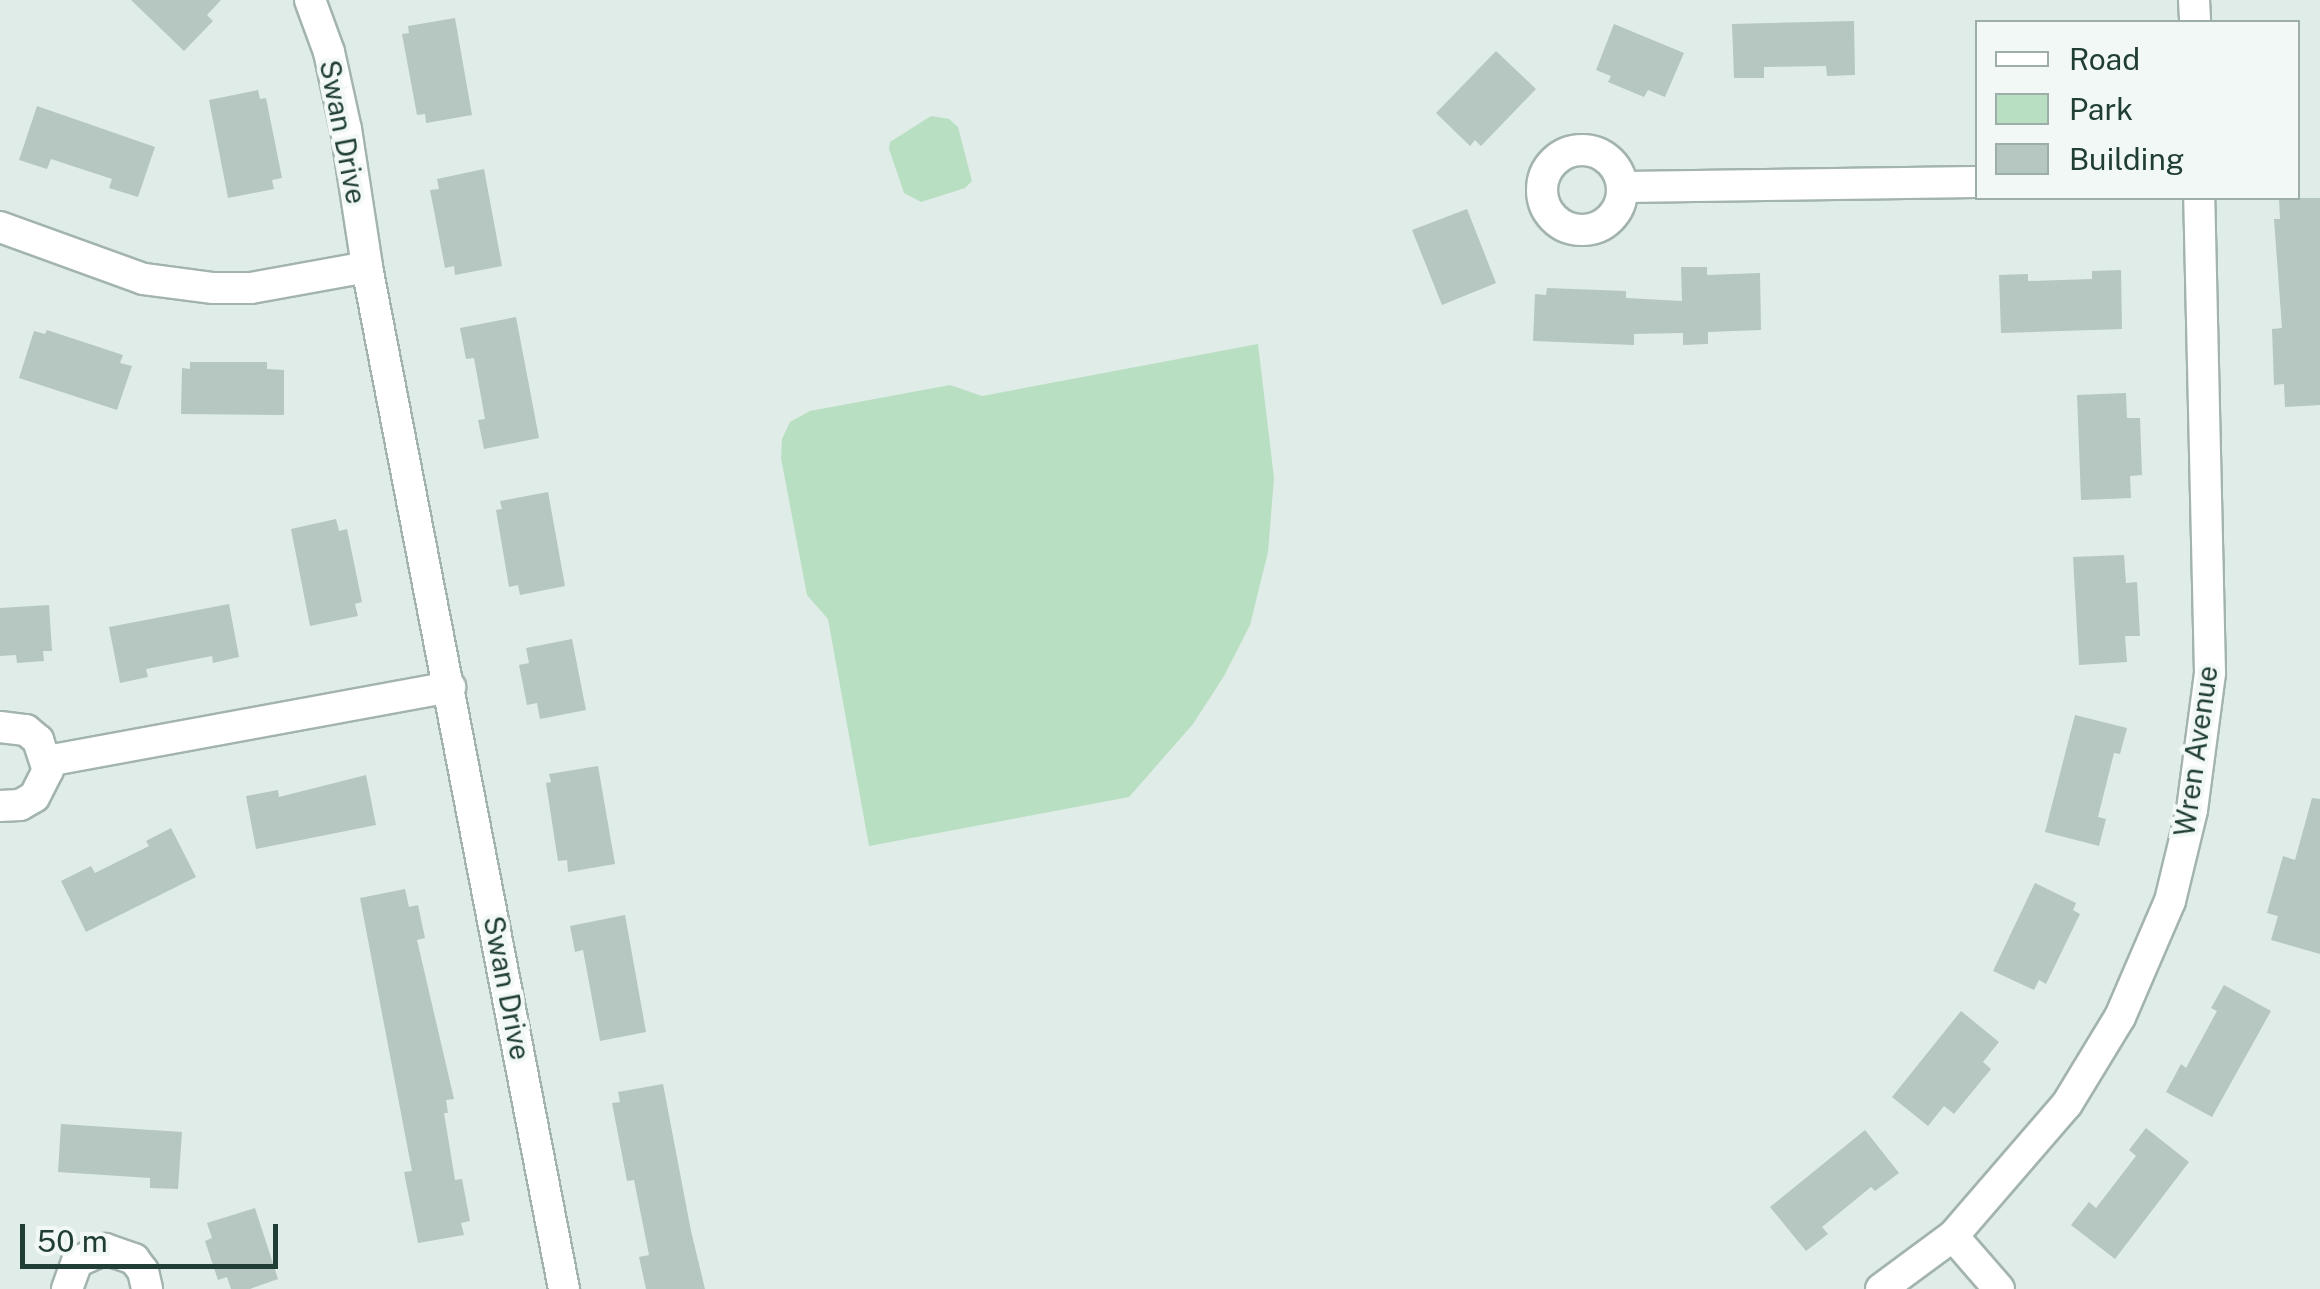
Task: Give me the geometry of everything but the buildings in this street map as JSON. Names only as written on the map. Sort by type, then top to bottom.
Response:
[{"type":"street","name":"Swan Drive","points":[[310,0],[333,71],[564,1289]]},
{"type":"street","points":[[1622,187],[1975,182]]},
{"type":"street","name":"Wren Avenue","points":[[1880,1289],[1953,1236],[2067,1104],[2120,1017],[2170,901],[2192,810],[2210,674],[2199,200]]},
{"type":"street","points":[[0,227],[144,279],[214,288],[251,288],[367,266]]},
{"type":"street","points":[[47,761],[450,687]]},
{"type":"street","points":[[0,727],[26,730],[38,740],[47,761],[44,785],[34,798],[20,806],[0,806]]},
{"type":"street","points":[[1953,1236],[1999,1289]]},
{"type":"street","points":[[67,1289],[77,1262],[105,1248],[134,1259],[144,1271],[147,1289]]},
{"type":"green space","points":[[931,116],[949,119],[958,127],[972,181],[965,188],[921,202],[904,193],[889,149],[890,142]]},
{"type":"green space","points":[[1258,344],[1274,478],[1268,552],[1250,625],[1193,724],[1129,797],[869,846],[828,619],[807,595],[781,458],[782,439],[790,422],[810,411],[950,385],[982,396]]}]
